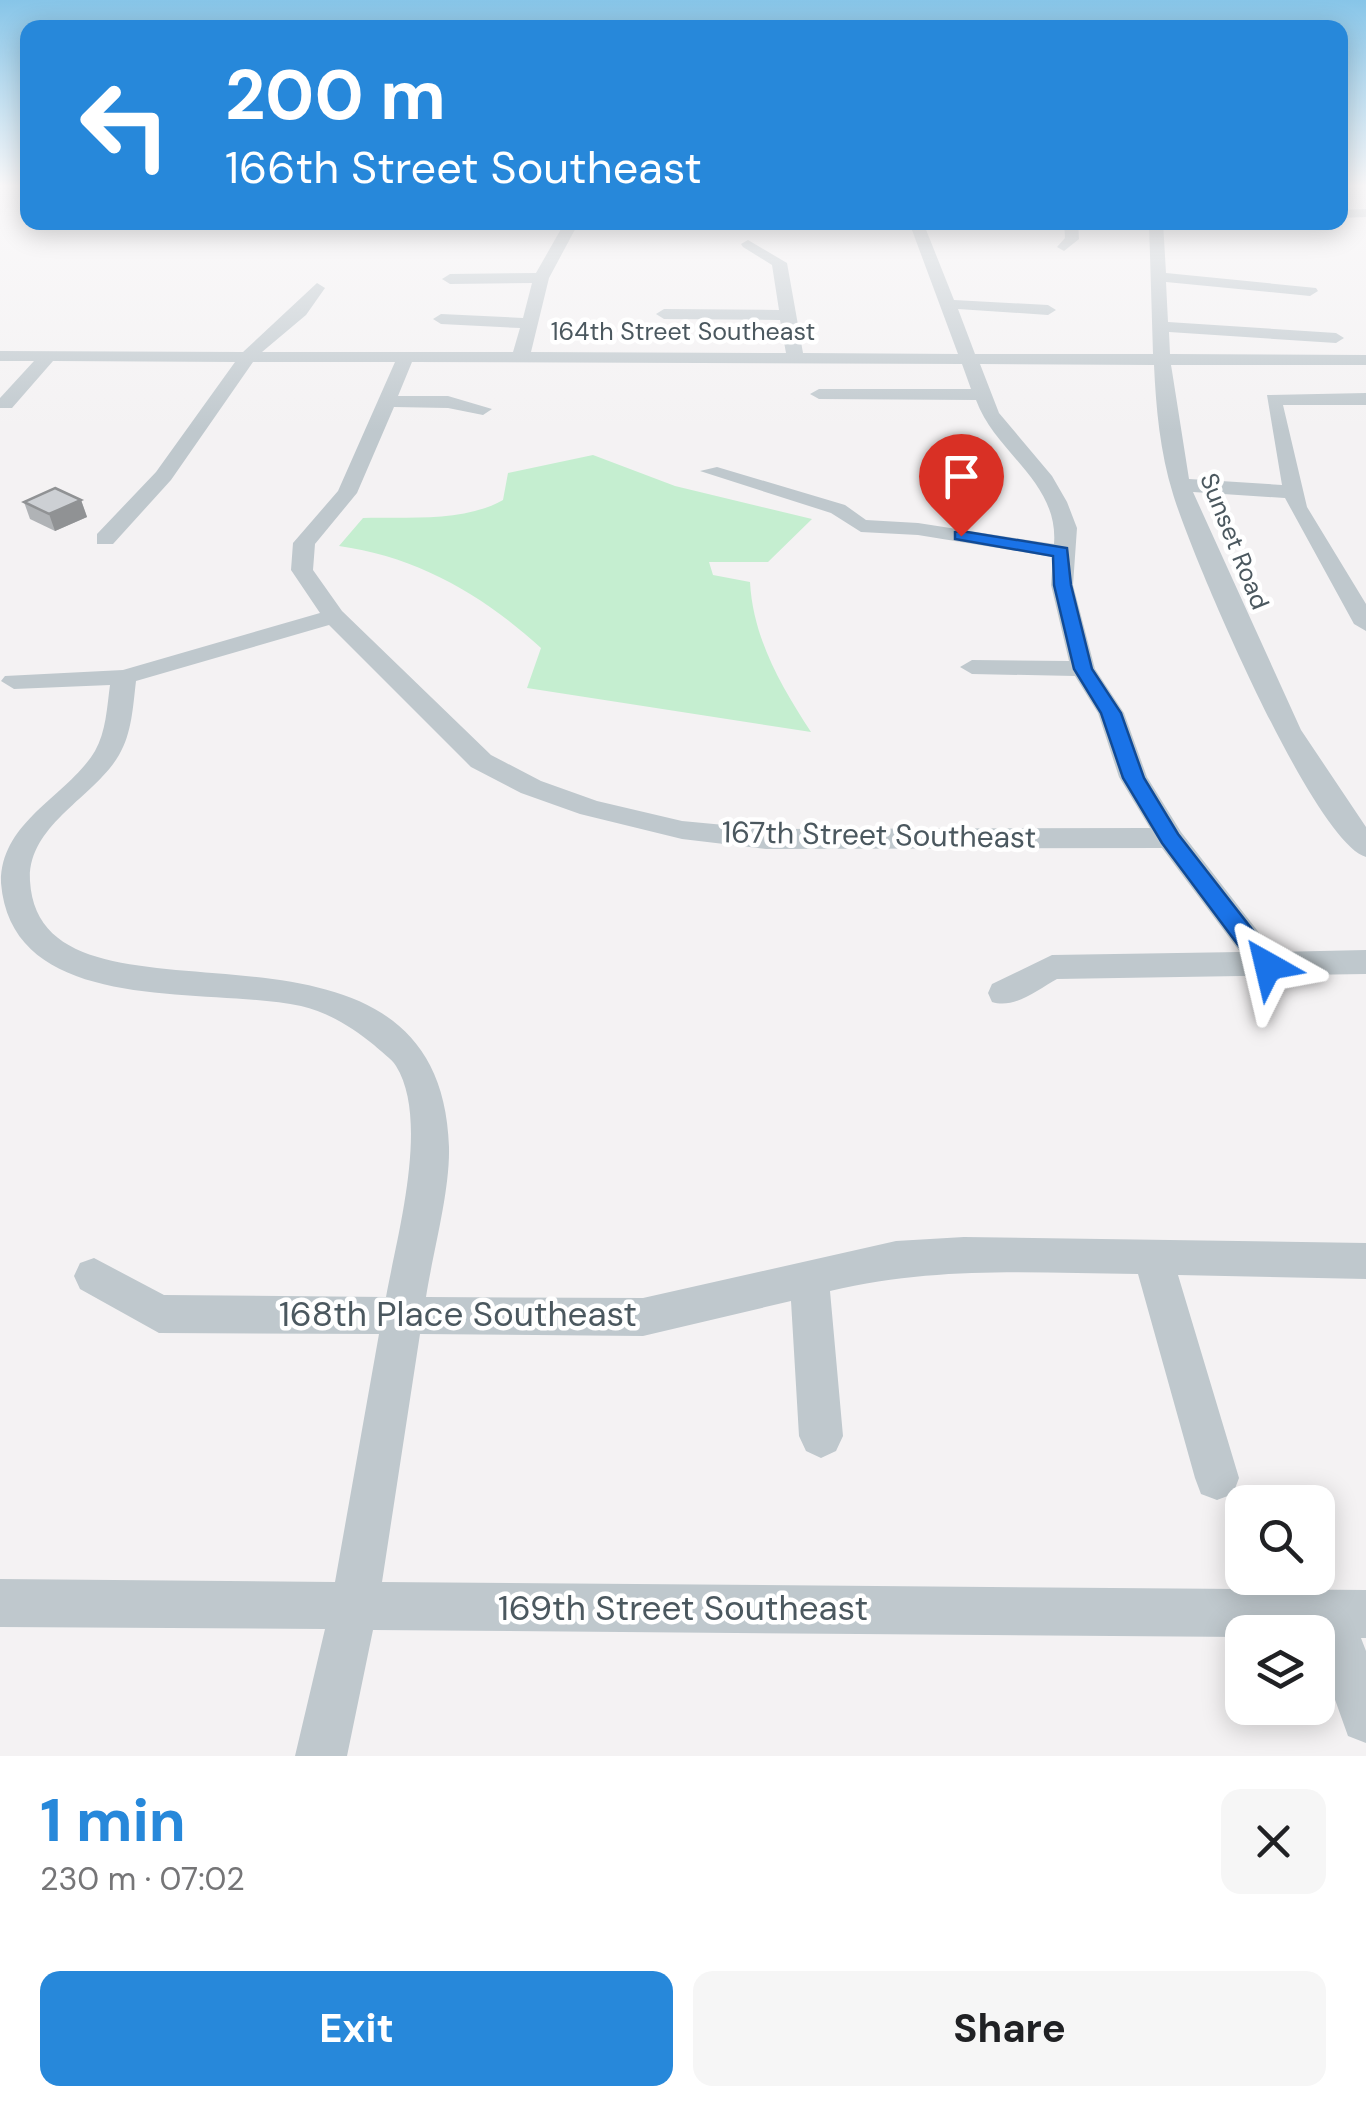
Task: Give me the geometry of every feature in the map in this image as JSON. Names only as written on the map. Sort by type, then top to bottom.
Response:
[{"type":"street","points":[[521,356],[547,268]]},
{"type":"street","points":[[778,268],[795,357]]},
{"type":"street","points":[[934,268],[982,395],[1002,432],[1026,456],[1057,502],[1066,528],[1061,552],[1062,585],[1083,669],[1111,713],[1133,778],[1170,838],[1268,966]]},
{"type":"street","name":"Sunset Road","points":[[1158,268],[1162,359],[1182,493],[1290,739],[1326,800],[1366,847]]},
{"type":"street","points":[[1158,277],[1281,283],[1310,291]]},
{"type":"street","points":[[450,278],[541,278]]},
{"type":"street","points":[[105,540],[135,515],[248,357],[290,326],[316,288]]},
{"type":"street","points":[[948,304],[1048,310]]},
{"type":"street","points":[[664,314],[788,314]]},
{"type":"street","points":[[441,319],[529,323]]},
{"type":"street","points":[[1161,326],[1336,338]]},
{"type":"street","name":"164th Street Southeast","points":[[0,356],[1366,360]]},
{"type":"street","points":[[5,404],[48,356]]},
{"type":"street","points":[[406,357],[388,401],[448,402],[483,408]]},
{"type":"street","points":[[819,394],[982,395]]},
{"type":"street","points":[[1365,399],[1274,399],[1295,500],[1366,624]]},
{"type":"street","name":"167th Street Southeast","points":[[388,401],[347,493],[313,528],[300,556],[302,570],[334,616],[481,762],[590,808],[682,830],[766,839],[1170,838]]},
{"type":"street","points":[[710,471],[838,509],[861,526],[1061,552]]},
{"type":"street","points":[[1182,493],[1295,500]]},
{"type":"street","points":[[14,681],[124,678],[334,616]]},
{"type":"street","points":[[972,667],[1083,669]]},
{"type":"street","points":[[124,678],[117,723],[105,758],[58,801],[24,843],[15,880],[22,918],[52,954],[108,974],[301,994],[368,1019],[410,1058],[425,1108],[431,1149],[354,1606],[321,1756]]},
{"type":"street","points":[[1004,993],[1052,967],[1366,962]]},
{"type":"street","name":"168th Place Southeast","points":[[94,1276],[159,1314],[644,1317],[912,1256],[1366,1260]]},
{"type":"street","points":[[1153,1256],[1217,1478]]},
{"type":"street","points":[[808,1278],[820,1436]]},
{"type":"street","name":"169th Street Southeast","points":[[0,1603],[1347,1614]]},
{"type":"street","points":[[1347,1614],[1366,1718]]},
{"type":"green space","points":[[593,455],[675,486],[812,519],[768,562],[709,562],[713,575],[750,582],[763,642],[779,679],[811,732],[527,688],[541,648],[496,611],[422,569],[339,546],[363,518],[471,512],[503,500],[508,473]]},
{"type":"building","points":[[55,488],[81,500],[49,514],[24,502]]},
{"type":"route","points":[[961,536],[1061,552],[1062,585],[1074,620],[1083,669],[1111,713],[1124,742],[1133,778],[1170,838],[1268,966]]}]
